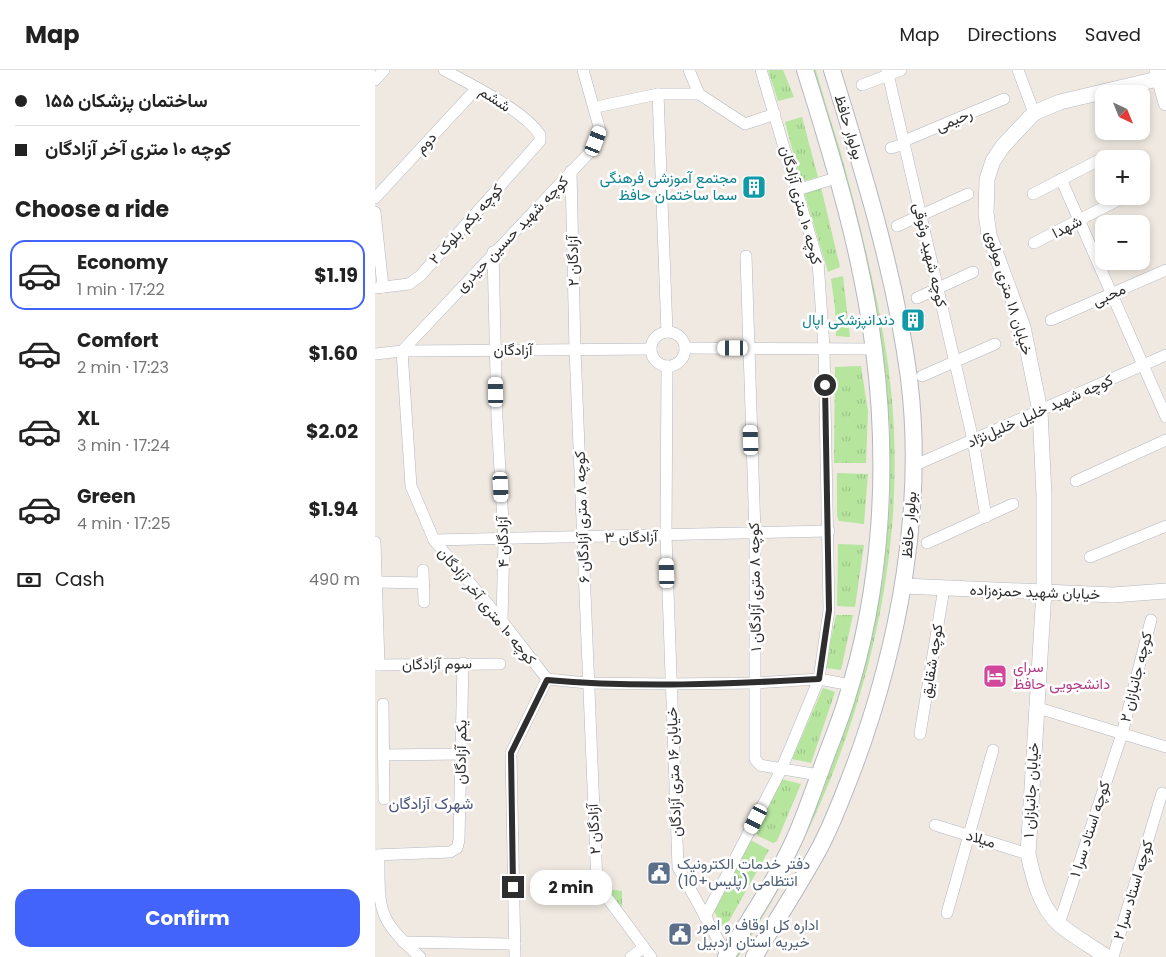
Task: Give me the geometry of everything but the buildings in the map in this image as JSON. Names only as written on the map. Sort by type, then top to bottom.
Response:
[{"type":"main road","name":"بولوار حافظ","points":[[727,957],[794,840],[851,685],[868,612],[879,528],[881,456],[879,398],[874,349],[858,260],[839,177],[805,70]]},
{"type":"main road","name":"بولوار حافظ","points":[[754,957],[820,848],[842,799],[883,679],[903,586],[910,525],[913,466],[909,379],[889,268],[832,70]]},
{"type":"street","points":[[375,80],[384,70]]},
{"type":"street","name":"ششم","points":[[444,70],[477,88],[529,122],[540,135]]},
{"type":"street","name":"کوچه شهید حسین حیدری","points":[[402,351],[493,252],[590,152],[601,130],[583,70]]},
{"type":"street","points":[[689,70],[699,94]]},
{"type":"street","name":"کوچه ۱۰ متری آزادگان","points":[[705,917],[781,770],[819,679],[829,610],[829,531],[824,348],[818,262],[761,70]]},
{"type":"street","points":[[862,85],[887,72],[901,70]]},
{"type":"street","points":[[1018,70],[1034,113]]},
{"type":"street","name":"کوچه شهید وثوقی","points":[[887,72],[973,440],[986,517]]},
{"type":"street","points":[[1161,75],[1166,103]]},
{"type":"street","name":"خیابان ۱۸ متری مولوی","points":[[1044,591],[1044,495],[1040,411],[1023,327],[989,235],[985,196],[987,178],[993,162],[1003,146],[1034,113],[1060,102],[1161,75]]},
{"type":"street","name":"دوم","points":[[375,198],[477,88]]},
{"type":"street","points":[[658,94],[667,332]]},
{"type":"street","points":[[595,107],[658,94],[699,94],[745,124],[775,114]]},
{"type":"street","name":"رحیمی","points":[[891,148],[1004,99]]},
{"type":"street","name":"کوچه یکم بلوک ۲","points":[[379,287],[409,284],[421,276],[537,146],[540,135]]},
{"type":"street","points":[[1033,194],[1095,162]]},
{"type":"street","name":"آزادگان ۲","points":[[571,171],[575,350]]},
{"type":"street","points":[[797,190],[839,177]]},
{"type":"street","points":[[1061,180],[1166,417]]},
{"type":"street","points":[[897,226],[911,222],[920,215],[969,194]]},
{"type":"street","name":"شهدا","points":[[1034,244],[1109,205]]},
{"type":"street","points":[[375,212],[379,287]]},
{"type":"street","name":"آزادگان ۴","points":[[493,252],[495,350],[504,539],[502,622]]},
{"type":"street","name":"کوچه ۸ متری آزادگان ۱","points":[[746,256],[755,533],[755,759],[760,765],[819,775]]},
{"type":"street","name":"محبی","points":[[1051,320],[1166,270]]},
{"type":"street","points":[[917,298],[973,272]]},
{"type":"street","points":[[667,332],[681,338],[685,348],[685,354],[678,363],[667,366],[658,362],[651,349],[654,340],[667,332]]},
{"type":"street","points":[[921,376],[995,344]]},
{"type":"street","points":[[685,348],[874,349]]},
{"type":"street","name":"آزادگان","points":[[375,354],[402,351],[651,349]]},
{"type":"street","name":"کوچه ۸ متری آزادگان ۶","points":[[575,350],[584,538],[587,683]]},
{"type":"street","name":"کوچه ۱۰ متری آخر آزادگان","points":[[402,351],[411,486],[434,540],[547,680],[511,753],[515,957]]},
{"type":"street","name":"کوچه شهید خلیل خلیل‌نژاد","points":[[913,466],[1166,355]]},
{"type":"street","name":"خیابان ۱۶ متری آزادگان","points":[[667,366],[666,536],[678,867],[727,957]]},
{"type":"street","points":[[1076,481],[1166,440]]},
{"type":"street","points":[[927,543],[1013,504]]},
{"type":"street","points":[[1090,557],[1166,526]]},
{"type":"street","name":"آزادگان ۳","points":[[434,540],[829,531]]},
{"type":"street","points":[[375,542],[377,665]]},
{"type":"street","points":[[423,570],[424,602]]},
{"type":"street","points":[[377,582],[424,583]]},
{"type":"street","name":"خیابان شهید حمزه‌زاده","points":[[903,586],[1113,595],[1166,591]]},
{"type":"street","name":"کوچه شقایق","points":[[920,734],[944,588]]},
{"type":"street","name":"خیابان جانبازان ۱","points":[[1044,591],[1035,707],[1029,854],[1033,878],[1050,913],[1059,924],[1107,957]]},
{"type":"street","name":"کوچه جانبازان ۲","points":[[1122,734],[1151,620]]},
{"type":"street","name":"یکم آزادگان","points":[[377,855],[450,852],[457,848],[459,840],[463,663]]},
{"type":"street","name":"سوم آزادگان","points":[[377,665],[500,664]]},
{"type":"street","points":[[547,680],[587,683],[670,684],[755,683],[819,679],[851,685]]},
{"type":"street","name":"آزادگان ۲","points":[[587,683],[597,884],[647,953]]},
{"type":"street","points":[[383,704],[383,799]]},
{"type":"street","points":[[1035,707],[1166,747]]},
{"type":"street","name":"کوچه استاد سرا ۱","points":[[1059,924],[1122,734]]},
{"type":"street","points":[[947,913],[993,750]]},
{"type":"street","points":[[384,755],[461,754]]},
{"type":"street","name":"کوچه استاد سرا ۲","points":[[1113,957],[1162,793]]},
{"type":"street","name":"میلاد","points":[[935,824],[1029,854]]},
{"type":"street","points":[[377,855],[379,903],[383,916],[403,942],[420,957]]},
{"type":"street","points":[[403,942],[515,944]]},
{"type":"street","points":[[631,957],[647,953]]},
{"type":"green space","points":[[768,70],[783,70],[794,97],[778,101]]},
{"type":"green space","points":[[809,70],[816,70],[840,150],[853,197],[880,315],[893,420],[894,502],[885,582],[869,661],[846,739],[816,814],[779,887],[738,957],[733,957],[801,839],[824,788],[866,660],[883,578],[890,501],[890,427],[880,342]]},
{"type":"green space","points":[[802,117],[818,177],[801,182],[785,122]]},
{"type":"green space","points":[[821,187],[840,267],[828,272],[804,192]]},
{"type":"green space","points":[[843,276],[850,337],[836,336],[835,307],[831,279]]},
{"type":"green space","points":[[861,366],[868,412],[866,463],[834,463],[835,367]]},
{"type":"green space","points":[[837,473],[868,474],[864,524],[839,521],[837,516]]},
{"type":"green space","points":[[838,544],[864,545],[855,607],[837,606]]},
{"type":"green space","points":[[836,615],[853,615],[841,670],[825,668]]},
{"type":"green space","points":[[823,688],[835,692],[811,763],[792,759]]},
{"type":"green space","points":[[781,779],[801,784],[777,841],[773,843],[758,836],[755,830]]},
{"type":"green space","points":[[749,839],[769,850],[729,921],[722,926],[713,909]]},
{"type":"green space","points":[[606,889],[622,891],[622,908]]},
{"type":"place","name":"مجتمع آموزشی فرهنگی سما ساختمان حافظ","points":[[754,187]]},
{"type":"place","name":"دندانپزشکی اپال","points":[[913,320]]},
{"type":"place","name":"سرای دانشجویی حافظ","points":[[995,676]]},
{"type":"place","name":"دفتر خدمات الکترونیک انتظامی (پلیس+10)","points":[[659,873]]},
{"type":"place","name":"اداره کل اوقاف و امور خیریه استان اردبیل","points":[[680,934]]},
{"type":"district","name":"شهرک آزادگان","points":[[431,803]]},
{"type":"route","points":[[513,887],[511,753],[547,680],[587,683],[670,684],[755,683],[819,679],[829,610],[825,385]]}]
